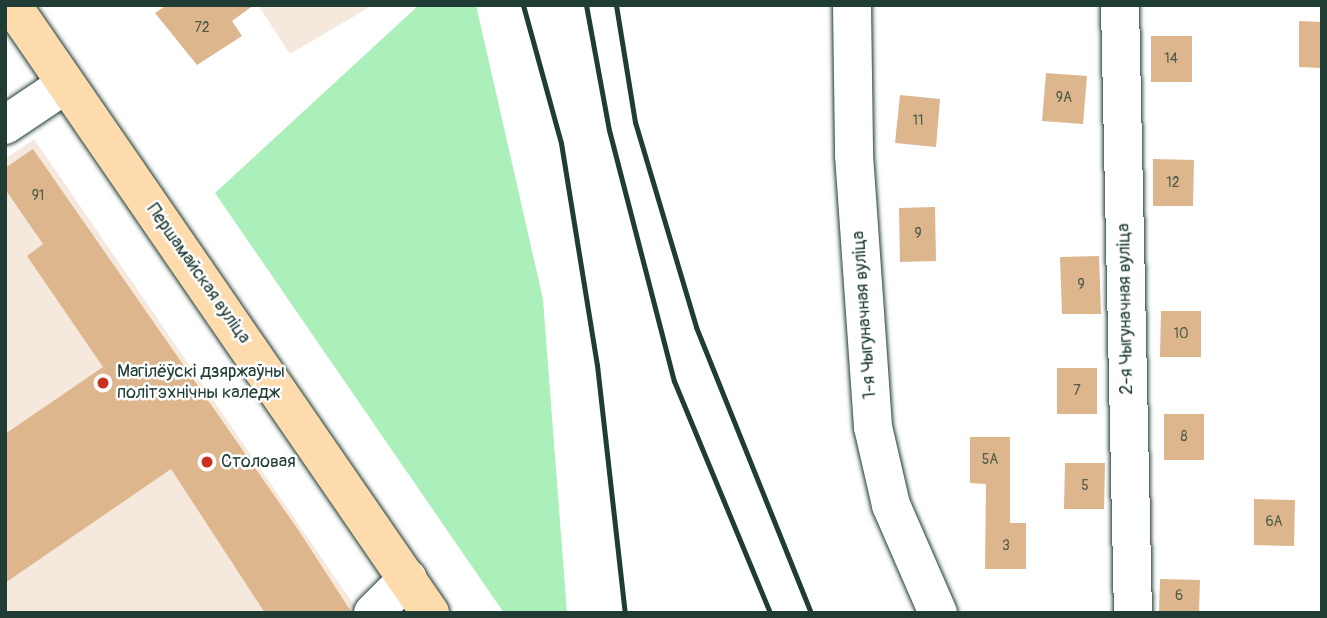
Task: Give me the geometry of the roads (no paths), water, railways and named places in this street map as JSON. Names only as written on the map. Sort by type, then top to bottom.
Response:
[{"type":"main road","name":"Першамайская вуліца","points":[[12,5],[430,613]]},
{"type":"street","name":"1-я Чыгуначная вуліца","points":[[852,5],[854,156],[873,427],[891,505],[938,613]]},
{"type":"street","name":"2-я Чыгуначная вуліца","points":[[1119,5],[1133,613]]},
{"type":"street","points":[[5,125],[66,84]]},
{"type":"street","points":[[373,613],[408,578]]},
{"type":"railway","points":[[523,5],[561,143],[597,365],[625,613]]},
{"type":"railway","points":[[586,5],[609,130],[674,381],[770,613]]},
{"type":"railway","points":[[616,5],[635,122],[696,327],[811,613]]},
{"type":"place","name":"Магілёўскі дзяржаўны політэхнічны каледж","points":[[103,383]]},
{"type":"place","name":"Столовая","points":[[207,462]]}]
